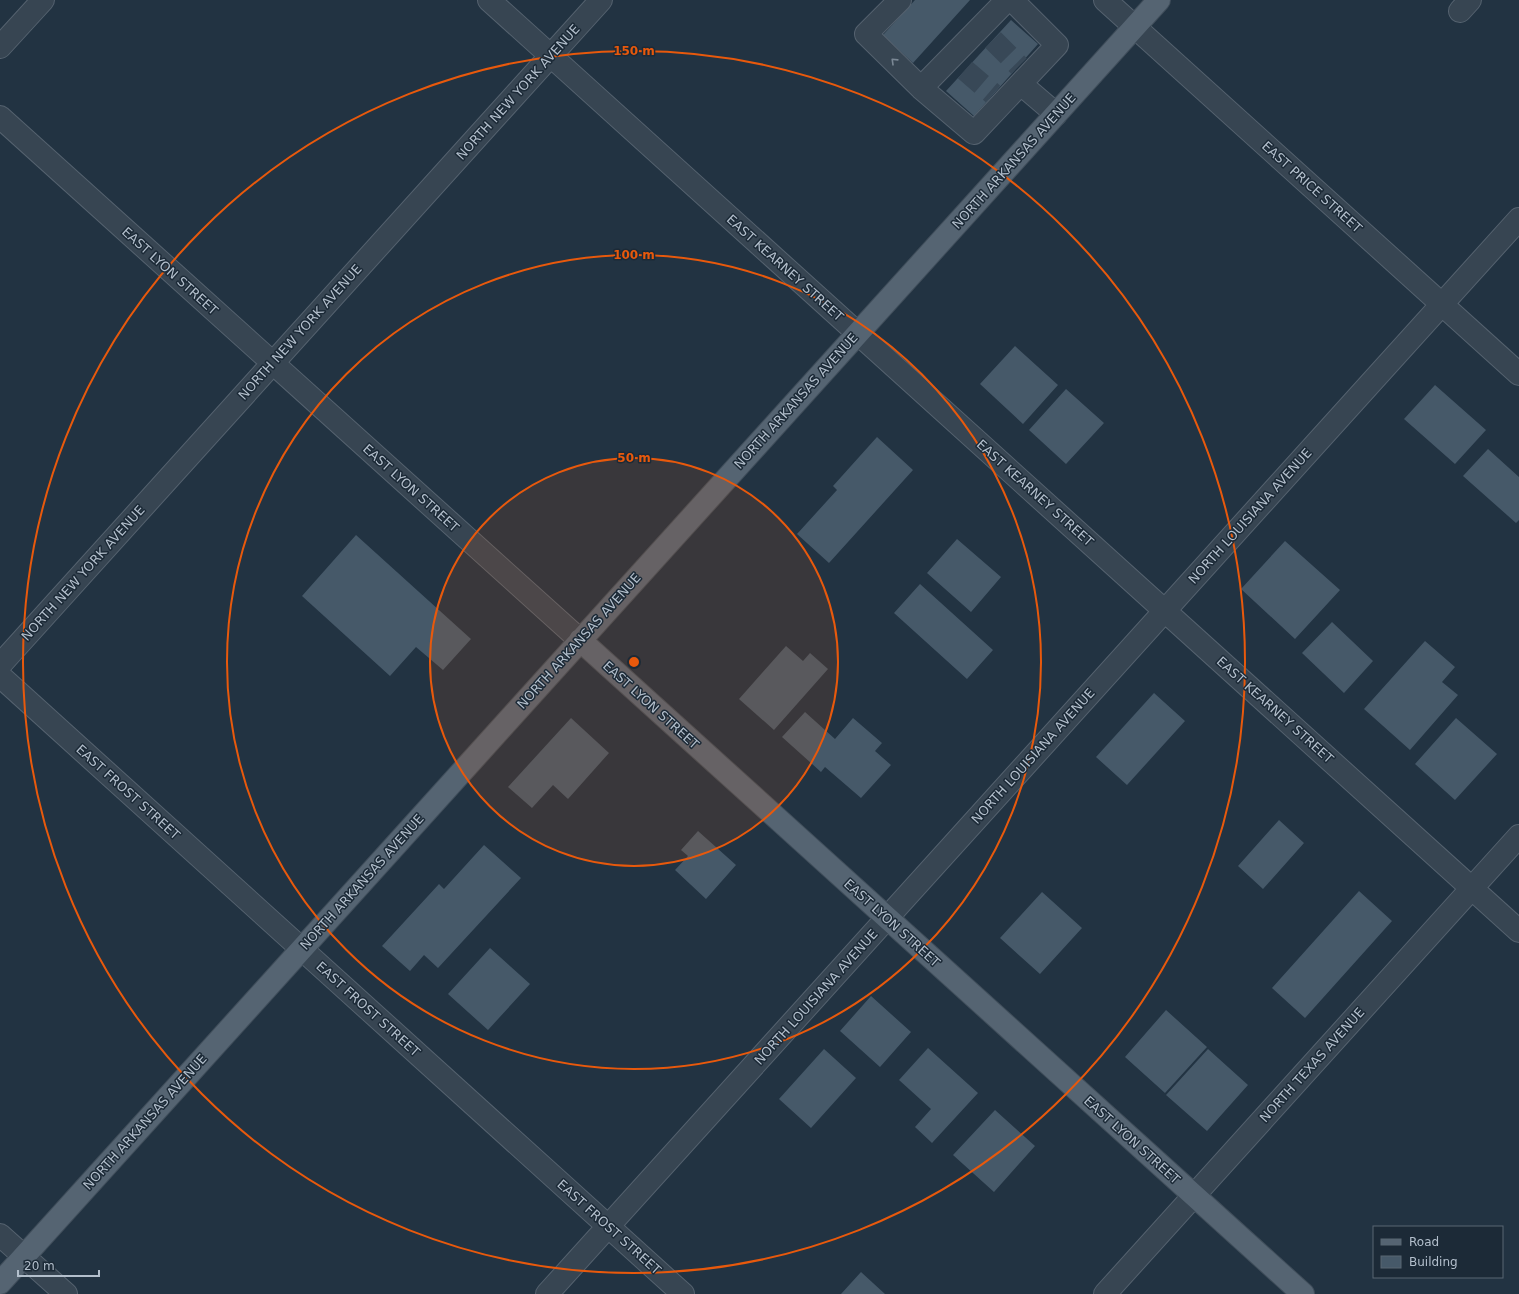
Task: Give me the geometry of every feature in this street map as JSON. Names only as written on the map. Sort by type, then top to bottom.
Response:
[{"type":"main road","name":"NORTH ARKANSAS AVENUE","points":[[0,1283],[1159,0]]},
{"type":"main road","name":"EAST LYON STREET","points":[[580,640],[1303,1294]]},
{"type":"street","points":[[0,48],[43,0]]},
{"type":"street","name":"EAST KEARNEY STREET","points":[[489,0],[1519,931]]},
{"type":"street","name":"NORTH NEW YORK AVENUE","points":[[0,665],[601,0]]},
{"type":"street","points":[[900,0],[866,34],[921,88],[974,133],[997,99],[1057,45],[1012,0]]},
{"type":"street","points":[[921,88],[957,65],[986,34],[1007,0]]},
{"type":"street","name":"EAST PRICE STREET","points":[[1105,0],[1519,374]]},
{"type":"street","points":[[1023,75],[1056,114]]},
{"type":"street","name":"EAST LYON STREET","points":[[0,117],[580,640]]},
{"type":"street","name":"NORTH LOUISIANA AVENUE","points":[[547,1294],[1519,219]]},
{"type":"street","name":"EAST FROST STREET","points":[[0,676],[683,1294]]},
{"type":"street","name":"NORTH TEXAS AVENUE","points":[[1105,1294],[1519,836]]},
{"type":"street","points":[[0,1235],[66,1294]]},
{"type":"building","points":[[915,0],[970,0],[913,63],[883,35]]},
{"type":"building","points":[[1011,20],[1038,44],[974,116],[946,91]]},
{"type":"building","points":[[1015,346],[1058,385],[1023,424],[980,384]]},
{"type":"building","points":[[1435,385],[1486,430],[1455,464],[1404,419]]},
{"type":"building","points":[[1066,389],[1104,423],[1066,464],[1029,430]]},
{"type":"building","points":[[877,437],[913,470],[829,563],[797,534],[837,490],[833,486]]},
{"type":"building","points":[[1488,449],[1519,477],[1519,520],[1516,523],[1463,476]]},
{"type":"building","points":[[356,535],[471,639],[443,670],[416,647],[390,676],[302,596]]},
{"type":"building","points":[[957,539],[1001,577],[971,612],[927,573]]},
{"type":"building","points":[[1285,541],[1340,590],[1295,639],[1241,589]]},
{"type":"building","points":[[920,584],[993,650],[967,679],[894,613]]},
{"type":"building","points":[[1332,622],[1373,661],[1344,693],[1302,653]]},
{"type":"building","points":[[1425,641],[1455,667],[1442,682],[1458,695],[1410,750],[1364,709]]},
{"type":"building","points":[[786,646],[803,661],[810,653],[828,669],[774,730],[739,699]]},
{"type":"building","points":[[1154,693],[1185,721],[1127,785],[1096,757]]},
{"type":"building","points":[[805,712],[835,739],[853,718],[882,743],[875,751],[891,765],[861,798],[825,767],[821,772],[782,737]]},
{"type":"building","points":[[571,718],[609,753],[568,799],[553,785],[532,808],[508,787]]},
{"type":"building","points":[[1456,718],[1497,754],[1455,800],[1415,764]]},
{"type":"building","points":[[1279,820],[1304,843],[1263,889],[1238,866]]},
{"type":"building","points":[[698,831],[736,865],[706,899],[675,870],[688,856],[681,850]]},
{"type":"building","points":[[484,845],[521,878],[438,968],[424,955],[410,971],[382,946],[439,884],[444,889]]},
{"type":"building","points":[[1359,891],[1392,921],[1305,1018],[1272,988]]},
{"type":"building","points":[[1042,892],[1082,928],[1040,974],[1000,938]]},
{"type":"building","points":[[490,948],[530,984],[488,1030],[448,994]]},
{"type":"building","points":[[871,996],[911,1032],[880,1067],[840,1031]]},
{"type":"building","points":[[1166,1010],[1207,1047],[1165,1093],[1125,1057]]},
{"type":"building","points":[[928,1048],[978,1093],[932,1143],[915,1127],[931,1109],[899,1080]]},
{"type":"building","points":[[824,1049],[856,1078],[811,1128],[779,1099]]},
{"type":"building","points":[[1208,1049],[1248,1085],[1207,1131],[1166,1095]]},
{"type":"building","points":[[995,1110],[1035,1146],[994,1192],[953,1155]]},
{"type":"building","points":[[861,1272],[885,1294],[841,1294]]},
{"type":"tunnel","points":[[993,40],[1019,66]]},
{"type":"tunnel","points":[[965,70],[993,94]]}]
